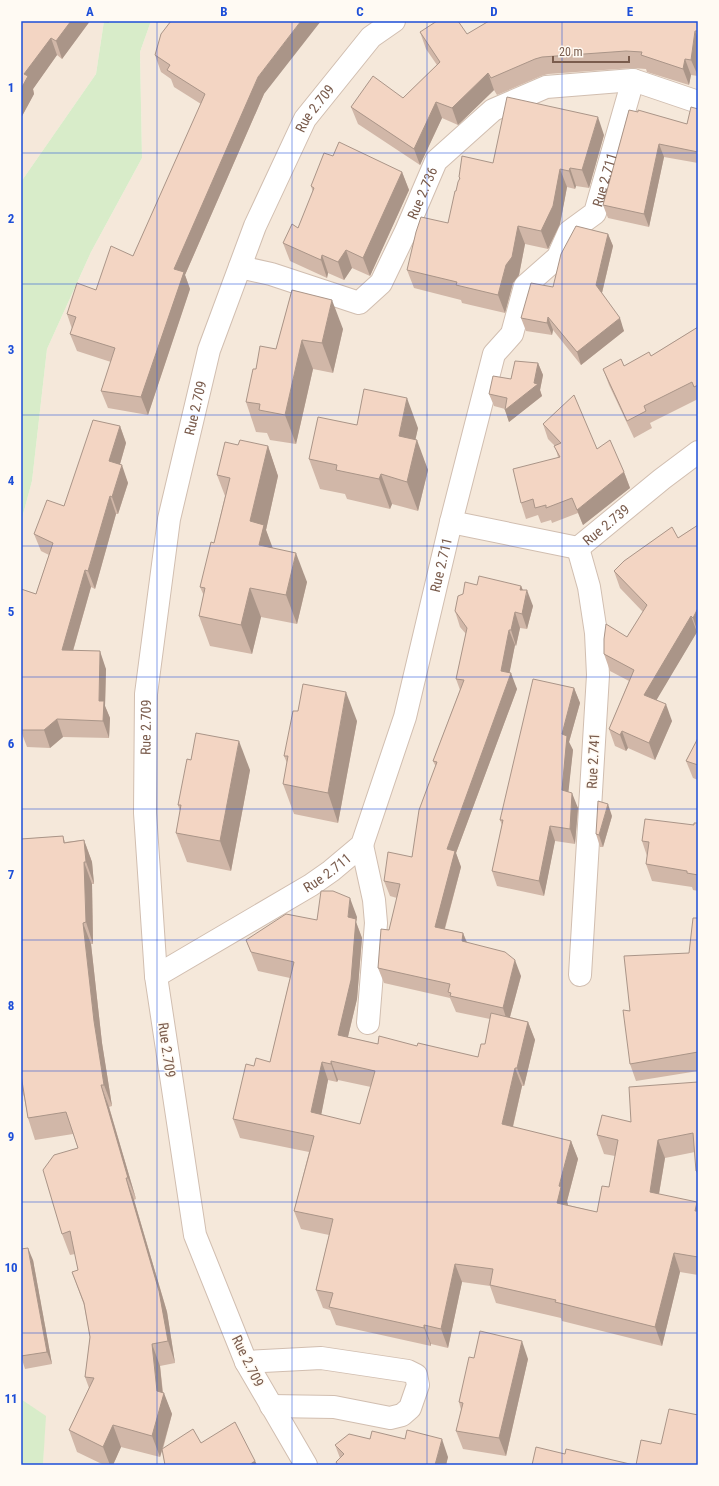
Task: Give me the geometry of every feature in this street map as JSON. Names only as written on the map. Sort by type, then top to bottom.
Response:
[{"type":"street","name":"Rue 2.709","points":[[306,1465],[246,1362],[195,1236],[156,976],[145,813],[146,694],[169,518],[208,350],[255,226],[305,119],[371,37],[394,21]]},
{"type":"street","name":"Rue 2.736","points":[[240,267],[271,274],[359,303],[381,283],[406,231],[436,161],[492,110],[546,87],[633,80],[698,102]]},
{"type":"street","name":"Rue 2.711","points":[[156,976],[311,885],[331,871],[362,845],[405,717],[451,522],[494,354],[512,334],[524,286],[558,257],[569,232],[596,213],[633,80]]},
{"type":"street","name":"Rue 2.739","points":[[451,522],[578,548],[662,479],[698,452]]},
{"type":"street","name":"Rue 2.741","points":[[578,548],[589,587],[596,632],[598,675],[580,975]]},
{"type":"street","points":[[362,845],[374,900],[376,923],[368,1023]]},
{"type":"street","points":[[246,1362],[321,1358],[408,1370],[416,1374],[418,1385],[410,1408],[402,1415],[390,1418],[334,1407],[271,1406]]},
{"type":"shaded area","points":[[21,21],[104,21],[96,74],[21,180]]},
{"type":"shaded area","points":[[151,21],[698,21],[698,1465],[43,1465],[45,1416],[21,1399],[21,522],[32,481],[47,349],[91,252],[142,158],[140,52]]},
{"type":"green space","points":[[104,21],[151,21],[140,52],[142,158],[91,252],[47,349],[32,481],[21,522],[21,180],[96,74]]},
{"type":"green space","points":[[21,1399],[46,1416],[43,1465],[21,1465]]},
{"type":"building","points":[[21,21],[71,21],[56,41],[51,38],[24,74],[28,76],[21,89]]},
{"type":"building","points":[[171,21],[301,21],[258,77],[174,269],[184,272],[141,397],[101,391],[115,348],[70,334],[76,317],[67,314],[77,283],[96,290],[111,246],[133,256],[205,94],[167,70],[170,65],[155,55],[161,34]]},
{"type":"building","points":[[437,21],[458,21],[467,34],[489,21],[698,21],[698,31],[695,31],[691,60],[685,59],[683,69],[641,55],[642,52],[626,51],[542,57],[491,78],[488,73],[452,108],[436,102],[414,149],[351,107],[373,76],[403,98],[440,62],[420,32]]},
{"type":"building","points":[[507,97],[598,117],[582,170],[570,168],[569,171],[560,169],[553,206],[541,231],[518,226],[512,257],[506,265],[498,295],[456,285],[457,282],[407,270],[421,217],[448,223],[455,191],[460,178],[462,156],[493,163]]},
{"type":"building","points":[[691,107],[698,109],[698,152],[659,144],[644,214],[603,205],[629,110],[638,112],[638,110],[687,124]]},
{"type":"building","points":[[339,142],[402,172],[363,258],[346,250],[338,262],[322,255],[321,260],[283,243],[292,224],[298,228],[314,188],[311,186],[324,153],[333,156]]},
{"type":"building","points":[[576,226],[608,234],[596,285],[620,318],[577,352],[548,317],[547,323],[521,318],[531,283],[553,287],[561,254]]},
{"type":"building","points":[[292,290],[332,300],[322,343],[302,340],[285,415],[259,410],[260,404],[246,402],[253,369],[256,369],[260,346],[276,349]]},
{"type":"building","points":[[698,327],[698,385],[694,387],[692,382],[644,406],[646,411],[627,421],[603,369],[621,359],[624,366],[649,352],[651,356]]},
{"type":"building","points":[[515,361],[538,363],[534,383],[538,384],[505,410],[507,398],[489,394],[493,376],[511,379]]},
{"type":"building","points":[[364,389],[407,398],[399,436],[417,440],[407,482],[381,474],[379,479],[336,470],[337,465],[309,459],[318,417],[357,425]]},
{"type":"building","points":[[574,395],[597,449],[610,440],[624,472],[577,510],[572,498],[546,508],[546,505],[535,508],[533,499],[521,503],[513,469],[560,457],[554,446],[561,443],[543,424]]},
{"type":"building","points":[[93,420],[120,426],[109,461],[122,465],[112,497],[110,496],[88,571],[85,570],[62,650],[100,651],[99,701],[104,701],[103,721],[57,719],[44,730],[21,730],[21,589],[36,594],[53,543],[34,534],[47,500],[64,506]]},
{"type":"building","points":[[240,440],[268,446],[250,521],[264,525],[259,545],[296,553],[286,595],[250,588],[241,625],[199,616],[205,588],[200,587],[211,542],[214,543],[230,478],[217,475],[225,442],[238,445]]},
{"type":"building","points":[[698,525],[698,608],[693,618],[691,616],[644,695],[666,704],[649,743],[622,731],[620,735],[609,729],[634,670],[604,654],[606,624],[627,637],[647,605],[614,571],[624,561],[672,527],[678,538]]},
{"type":"building","points":[[479,576],[521,586],[520,590],[527,590],[522,614],[515,612],[511,630],[509,630],[501,671],[511,673],[447,849],[455,851],[435,927],[463,933],[462,941],[505,952],[515,960],[503,1008],[450,996],[451,993],[448,992],[450,984],[378,968],[381,929],[389,930],[400,884],[384,881],[388,852],[412,857],[419,810],[437,762],[433,761],[464,680],[456,679],[467,628],[455,611],[458,596],[463,594],[465,582],[477,585]]},
{"type":"building","points":[[533,679],[574,688],[562,734],[567,736],[562,790],[572,793],[570,829],[550,826],[539,881],[492,871],[503,820],[500,820]]},
{"type":"building","points":[[303,684],[346,692],[328,793],[283,784],[288,756],[284,756],[293,711],[298,711]]},
{"type":"building","points":[[196,733],[239,741],[220,841],[176,833],[181,805],[178,805],[187,759],[191,760]]},
{"type":"building","points":[[698,738],[698,765],[686,761]]},
{"type":"building","points":[[598,801],[608,804],[599,835],[596,834]]},
{"type":"building","points":[[645,819],[694,825],[694,823],[698,823],[698,875],[687,873],[687,871],[646,864],[649,842],[642,841]]},
{"type":"building","points":[[63,836],[64,843],[84,840],[86,862],[84,862],[86,922],[83,923],[94,1021],[104,1085],[101,1085],[159,1291],[168,1341],[152,1344],[157,1391],[164,1393],[152,1436],[113,1425],[103,1447],[69,1430],[94,1378],[85,1377],[90,1337],[84,1303],[72,1272],[78,1270],[70,1231],[62,1234],[43,1170],[54,1155],[78,1148],[66,1112],[28,1118],[21,1075],[21,839]]},
{"type":"building","points":[[321,891],[333,891],[350,898],[348,917],[356,919],[351,980],[338,1035],[378,1044],[379,1036],[417,1046],[418,1043],[478,1057],[481,1044],[485,1044],[491,1013],[528,1022],[517,1068],[515,1068],[502,1124],[571,1141],[559,1186],[561,1187],[557,1203],[597,1212],[602,1186],[609,1187],[618,1140],[597,1135],[602,1115],[631,1122],[629,1087],[698,1082],[698,1171],[696,1171],[693,1133],[658,1140],[650,1192],[697,1202],[695,1211],[698,1211],[698,1257],[674,1253],[655,1327],[555,1302],[556,1300],[490,1285],[493,1269],[455,1264],[441,1329],[424,1325],[424,1328],[329,1307],[333,1293],[316,1290],[333,1219],[294,1211],[314,1136],[233,1119],[246,1064],[254,1066],[256,1058],[270,1062],[294,962],[251,952],[246,940],[286,914],[317,920]],"holes":[[[331,1061],[375,1071],[360,1124],[311,1112],[322,1062],[331,1064]]]},
{"type":"building","points":[[693,918],[698,918],[698,1052],[630,1064],[623,1010],[630,1011],[624,956],[689,953]]},
{"type":"building","points":[[28,1248],[47,1352],[21,1356],[21,1249]]},
{"type":"building","points":[[480,1331],[522,1341],[499,1438],[456,1431],[463,1403],[459,1402],[469,1357],[474,1358]]},
{"type":"building","points":[[669,1409],[698,1415],[698,1465],[636,1465],[641,1440],[661,1444]]},
{"type":"building","points":[[235,1422],[255,1461],[249,1465],[165,1465],[162,1449],[193,1429],[201,1443]]},
{"type":"building","points":[[407,1430],[442,1439],[435,1465],[338,1465],[336,1462],[344,1454],[335,1445],[349,1434],[370,1439],[372,1431],[405,1439]]},
{"type":"building","points":[[536,1447],[565,1454],[566,1449],[634,1465],[532,1465]]}]
